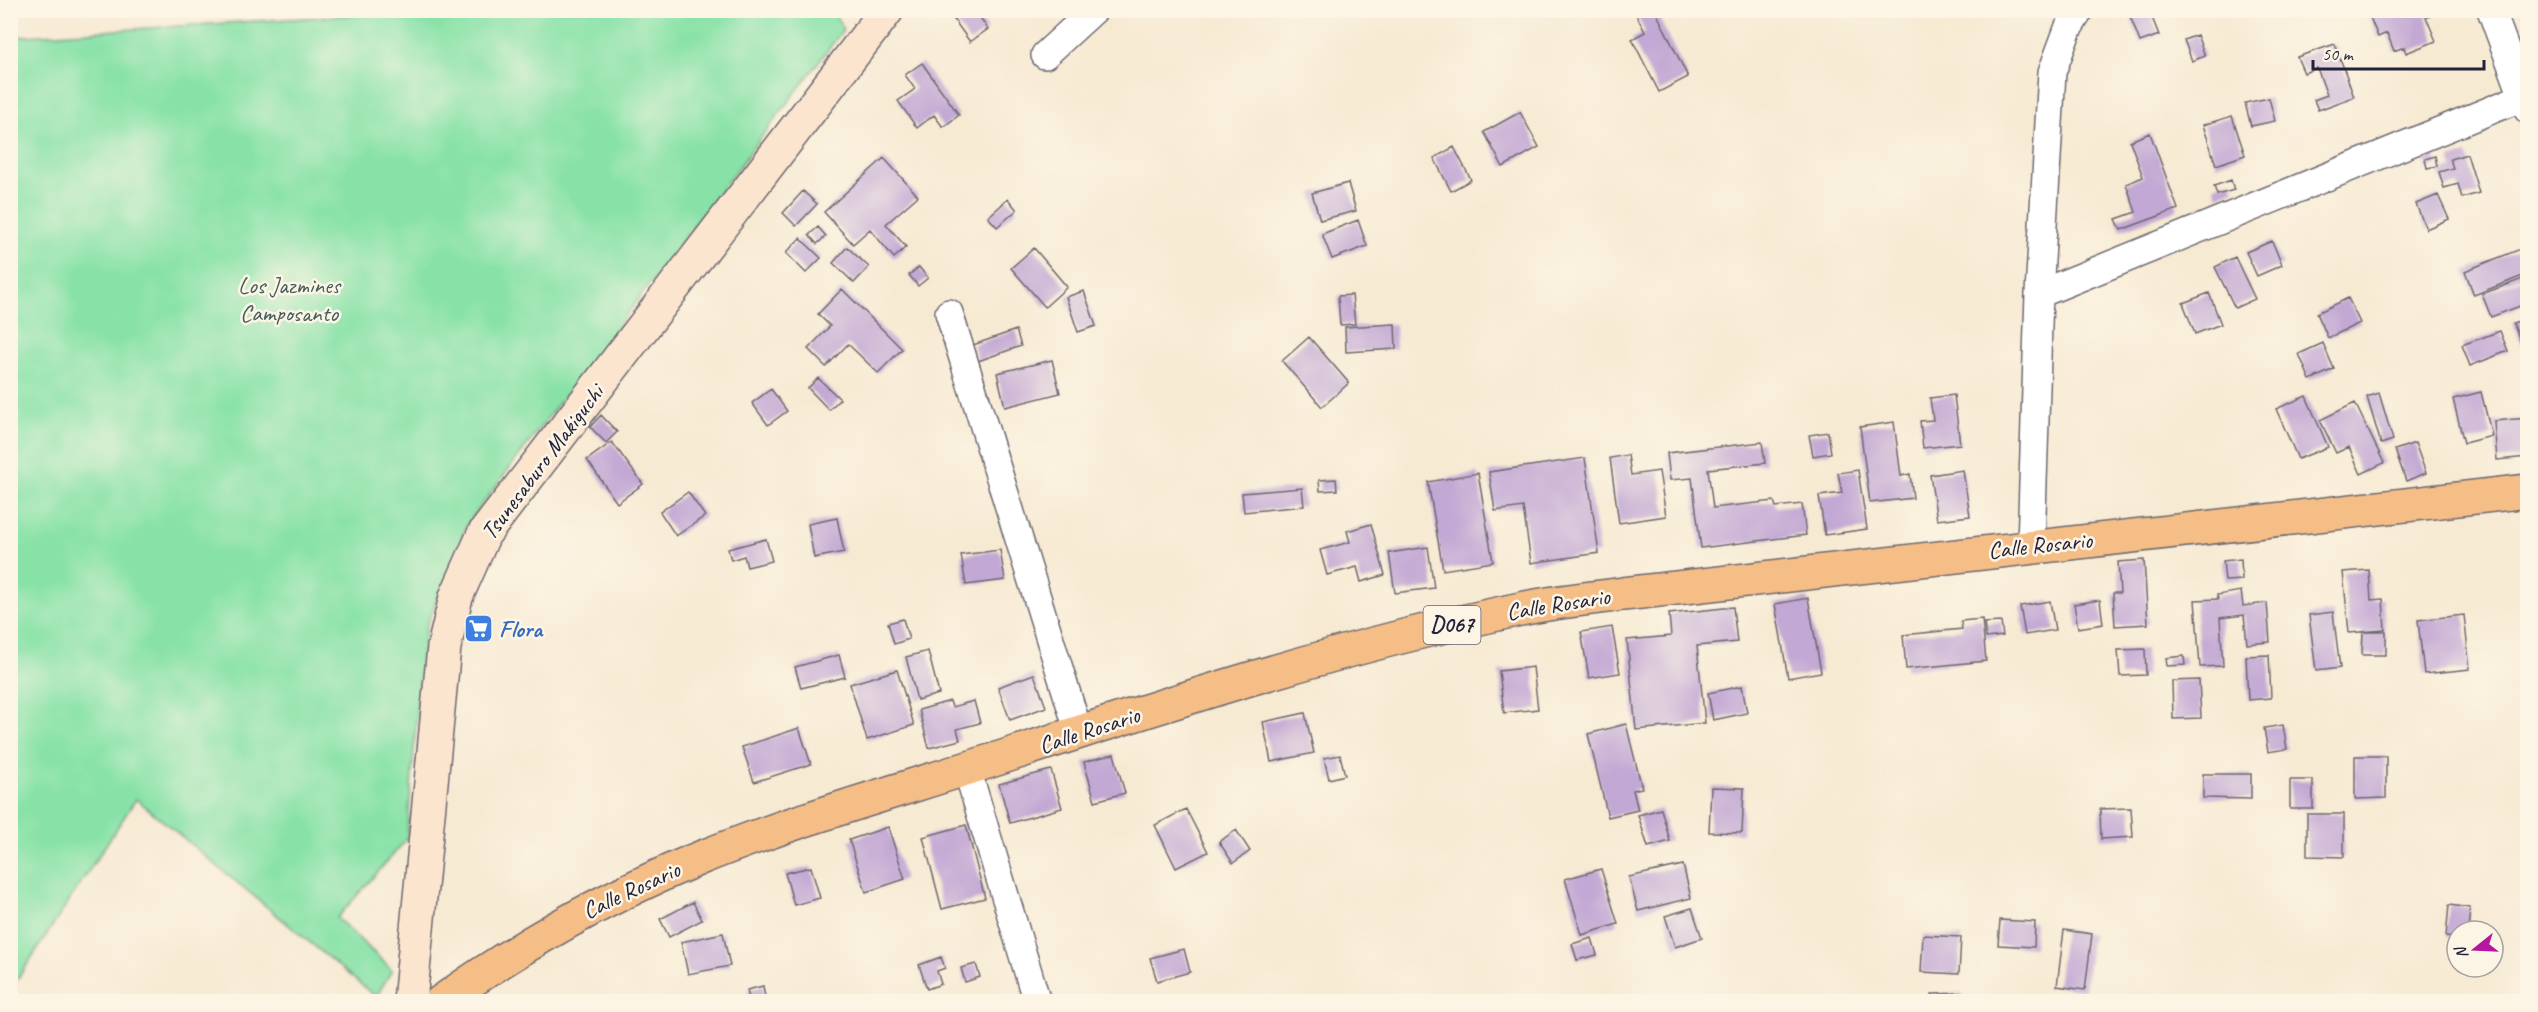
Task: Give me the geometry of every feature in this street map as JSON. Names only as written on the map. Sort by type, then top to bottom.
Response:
[{"type":"main road","name":"Calle Rosario","points":[[441,1002],[514,952],[574,917],[652,879],[751,839],[1079,733],[1310,661],[1397,637],[1520,609],[1754,577],[2528,491]]},
{"type":"street","points":[[1045,55],[1094,10]]},
{"type":"street","points":[[2031,546],[2039,294],[2052,72],[2058,51],[2080,10]]},
{"type":"street","points":[[2039,294],[2525,103],[2490,10]]},
{"type":"street","name":"Tsunesaburo Makiguchi","points":[[410,1002],[444,647],[456,597],[484,534],[879,14]]},
{"type":"street","points":[[949,313],[1079,733]]},
{"type":"street","points":[[967,769],[1037,1002]]},
{"type":"green space","name":"Los Jazmines Camposanto","points":[[430,10],[833,10],[843,30],[467,524],[427,625],[421,660],[407,839],[337,918],[392,970],[376,997],[136,799],[11,989],[11,37]]},
{"type":"building","points":[[947,10],[975,10],[988,29],[970,42]]},
{"type":"building","points":[[1634,10],[1655,10],[1688,77],[1659,92],[1632,39],[1645,32]]},
{"type":"building","points":[[2149,10],[2159,35],[2140,42],[2130,16]]},
{"type":"building","points":[[2367,10],[2431,10],[2433,14],[2426,17],[2436,41],[2406,53],[2404,47],[2394,51],[2387,33],[2378,37]]},
{"type":"building","points":[[2197,35],[2205,56],[2192,61],[2184,40]]},
{"type":"building","points":[[2335,44],[2354,97],[2318,110],[2314,100],[2327,95],[2317,68],[2304,73],[2297,57]]},
{"type":"building","points":[[922,63],[959,115],[943,127],[934,115],[917,128],[898,101],[915,89],[905,75]]},
{"type":"building","points":[[2269,98],[2275,121],[2251,126],[2245,103]]},
{"type":"building","points":[[1520,112],[1539,147],[1503,167],[1484,132]]},
{"type":"building","points":[[2232,116],[2245,155],[2216,165],[2203,125]]},
{"type":"building","points":[[2150,133],[2178,209],[2121,230],[2116,219],[2136,212],[2126,184],[2143,177],[2130,141]]},
{"type":"building","points":[[1454,147],[1471,180],[1451,191],[1434,158]]},
{"type":"building","points":[[2467,154],[2479,193],[2462,198],[2458,184],[2444,188],[2439,172],[2453,168],[2450,159]]},
{"type":"building","points":[[2435,156],[2437,166],[2427,168],[2425,159]]},
{"type":"building","points":[[884,158],[918,196],[886,224],[906,247],[894,258],[870,229],[853,244],[824,212]]},
{"type":"building","points":[[2231,180],[2234,190],[2217,195],[2214,186]]},
{"type":"building","points":[[1348,183],[1356,211],[1320,220],[1312,193]]},
{"type":"building","points":[[803,191],[817,204],[796,226],[783,213]]},
{"type":"building","points":[[2438,195],[2449,219],[2426,229],[2416,204]]},
{"type":"building","points":[[1008,199],[1017,210],[997,227],[988,217]]},
{"type":"building","points":[[1358,220],[1367,246],[1332,259],[1322,234]]},
{"type":"building","points":[[818,227],[826,236],[817,244],[809,235]]},
{"type":"building","points":[[800,238],[821,258],[806,273],[786,253]]},
{"type":"building","points":[[2272,241],[2282,265],[2257,276],[2246,252]]},
{"type":"building","points":[[2528,246],[2528,274],[2474,295],[2465,271]]},
{"type":"building","points":[[847,247],[869,267],[854,283],[833,263]]},
{"type":"building","points":[[1034,248],[1067,287],[1045,307],[1011,268]]},
{"type":"building","points":[[2235,257],[2255,299],[2235,308],[2215,267]]},
{"type":"building","points":[[919,267],[928,278],[918,286],[909,275]]},
{"type":"building","points":[[2528,277],[2528,303],[2491,317],[2482,294]]},
{"type":"building","points":[[842,289],[902,349],[878,373],[848,344],[826,367],[808,349],[830,326],[818,314]]},
{"type":"building","points":[[1084,291],[1096,326],[1078,332],[1066,297]]},
{"type":"building","points":[[2209,293],[2221,324],[2195,334],[2183,303]]},
{"type":"building","points":[[1352,295],[1355,324],[1340,325],[1338,296]]},
{"type":"building","points":[[2348,298],[2360,323],[2328,338],[2317,313]]},
{"type":"building","points":[[2528,318],[2528,349],[2524,350],[2513,323]]},
{"type":"building","points":[[1395,324],[1396,349],[1346,352],[1345,327]]},
{"type":"building","points":[[1016,330],[1021,346],[978,361],[973,345]]},
{"type":"building","points":[[2500,331],[2508,351],[2470,366],[2462,345]]},
{"type":"building","points":[[1309,337],[1349,383],[1322,407],[1282,361]]},
{"type":"building","points":[[2323,343],[2334,369],[2310,380],[2299,354]]},
{"type":"building","points":[[1052,360],[1060,393],[1005,407],[997,373]]},
{"type":"building","points":[[818,378],[840,399],[829,410],[808,388]]},
{"type":"building","points":[[771,389],[787,411],[768,425],[752,403]]},
{"type":"building","points":[[2481,392],[2492,436],[2464,443],[2453,399]]},
{"type":"building","points":[[2379,393],[2393,440],[2381,444],[2367,397]]},
{"type":"building","points":[[1954,395],[1960,444],[1923,448],[1920,421],[1933,420],[1930,398]]},
{"type":"building","points":[[2306,396],[2328,447],[2298,459],[2276,409]]},
{"type":"building","points":[[2355,403],[2384,463],[2361,474],[2349,447],[2336,453],[2320,420]]},
{"type":"building","points":[[601,415],[617,432],[606,443],[590,427]]},
{"type":"building","points":[[2528,418],[2528,457],[2497,460],[2494,421]]},
{"type":"building","points":[[1894,422],[1901,476],[1910,474],[1913,498],[1870,503],[1860,427]]},
{"type":"building","points":[[1828,432],[1831,453],[1813,456],[1809,435]]},
{"type":"building","points":[[612,442],[643,484],[617,503],[587,460]]},
{"type":"building","points":[[1762,442],[1765,463],[1708,469],[1713,508],[1774,501],[1776,507],[1802,504],[1806,535],[1701,548],[1692,478],[1670,480],[1667,453]]},
{"type":"building","points":[[2415,443],[2426,473],[2406,481],[2395,450]]},
{"type":"building","points":[[1628,455],[1631,475],[1659,471],[1666,516],[1619,523],[1610,458]]},
{"type":"building","points":[[1585,458],[1599,553],[1531,563],[1523,507],[1495,511],[1489,472]]},
{"type":"building","points":[[1858,470],[1867,529],[1825,535],[1819,496],[1842,493],[1838,473]]},
{"type":"building","points":[[1963,470],[1970,516],[1937,520],[1930,475]]},
{"type":"building","points":[[1478,473],[1493,562],[1443,570],[1428,482]]},
{"type":"building","points":[[1336,479],[1337,490],[1320,491],[1319,480]]},
{"type":"building","points":[[1302,488],[1304,506],[1244,512],[1242,493]]},
{"type":"building","points":[[688,492],[705,516],[676,536],[660,512]]},
{"type":"building","points":[[837,518],[844,552],[814,558],[808,524]]},
{"type":"building","points":[[1371,524],[1385,575],[1361,582],[1357,567],[1327,575],[1320,550],[1350,542],[1347,531]]},
{"type":"building","points":[[766,539],[772,561],[747,567],[744,556],[731,560],[728,549]]},
{"type":"building","points":[[1428,547],[1434,588],[1395,593],[1389,553]]},
{"type":"building","points":[[1000,550],[1005,580],[966,585],[961,555]]},
{"type":"building","points":[[2241,559],[2242,580],[2225,581],[2223,561]]},
{"type":"building","points":[[2144,560],[2148,624],[2115,626],[2113,593],[2120,593],[2118,562]]},
{"type":"building","points":[[2369,570],[2371,600],[2383,599],[2385,630],[2349,633],[2343,572]]},
{"type":"building","points":[[2241,591],[2243,606],[2267,603],[2270,642],[2247,644],[2244,615],[2220,618],[2223,666],[2200,667],[2195,600],[2218,599],[2217,595]]},
{"type":"building","points":[[1808,598],[1821,672],[1788,678],[1775,604]]},
{"type":"building","points":[[2100,600],[2103,624],[2078,628],[2074,604]]},
{"type":"building","points":[[2050,601],[2055,630],[2025,635],[2020,606]]},
{"type":"building","points":[[1733,607],[1737,642],[1697,646],[1705,723],[1636,730],[1627,640],[1671,636],[1669,614]]},
{"type":"building","points":[[2333,612],[2340,668],[2316,671],[2309,615]]},
{"type":"building","points":[[2464,615],[2470,669],[2424,674],[2418,620]]},
{"type":"building","points":[[903,619],[909,639],[894,644],[888,623]]},
{"type":"building","points":[[1982,619],[1986,661],[1906,669],[1903,635],[1962,629],[1961,621]]},
{"type":"building","points":[[2001,622],[2003,636],[1986,638],[1984,623]]},
{"type":"building","points":[[1612,627],[1620,673],[1589,678],[1581,632]]},
{"type":"building","points":[[2363,632],[2386,632],[2386,655],[2362,655]]},
{"type":"building","points":[[2145,649],[2146,675],[2120,676],[2118,650]]},
{"type":"building","points":[[928,651],[939,694],[917,700],[906,657]]},
{"type":"building","points":[[839,655],[845,677],[801,688],[795,667]]},
{"type":"building","points":[[2269,655],[2271,698],[2248,700],[2246,656]]},
{"type":"building","points":[[2184,656],[2185,665],[2167,666],[2166,658]]},
{"type":"building","points":[[1533,667],[1538,709],[1504,713],[1499,671]]},
{"type":"building","points":[[897,670],[914,725],[867,740],[850,684]]},
{"type":"building","points":[[1034,674],[1046,707],[1010,720],[998,687]]},
{"type":"building","points":[[2199,680],[2201,718],[2173,719],[2172,681]]},
{"type":"building","points":[[1742,686],[1747,713],[1713,720],[1708,693]]},
{"type":"building","points":[[950,701],[952,707],[974,701],[980,723],[957,729],[960,740],[929,748],[919,710]]},
{"type":"building","points":[[1305,713],[1314,753],[1271,762],[1263,722]]},
{"type":"building","points":[[1626,724],[1642,788],[1633,790],[1638,810],[1608,817],[1588,734]]},
{"type":"building","points":[[2283,725],[2287,749],[2268,752],[2264,728]]},
{"type":"building","points":[[799,728],[811,764],[754,782],[742,747]]},
{"type":"building","points":[[1114,754],[1125,793],[1095,801],[1084,762]]},
{"type":"building","points":[[1340,755],[1345,775],[1329,779],[1324,758]]},
{"type":"building","points":[[2355,756],[2386,756],[2386,798],[2355,799]]},
{"type":"building","points":[[1051,770],[1062,808],[1010,823],[999,784]]},
{"type":"building","points":[[2203,774],[2251,774],[2251,799],[2203,798]]},
{"type":"building","points":[[2290,780],[2313,780],[2313,809],[2290,809]]},
{"type":"building","points":[[1711,787],[1744,788],[1742,833],[1709,832]]},
{"type":"building","points":[[2131,808],[2133,837],[2101,839],[2100,809]]},
{"type":"building","points":[[1186,809],[1208,852],[1176,868],[1155,825]]},
{"type":"building","points":[[1661,809],[1670,841],[1648,847],[1638,815]]},
{"type":"building","points":[[2307,814],[2344,814],[2344,857],[2307,856]]},
{"type":"building","points":[[966,825],[985,898],[942,909],[923,837]]},
{"type":"building","points":[[888,827],[905,879],[866,892],[849,840]]},
{"type":"building","points":[[1236,830],[1250,851],[1233,863],[1219,842]]},
{"type":"building","points":[[1683,865],[1691,898],[1638,911],[1629,877]]},
{"type":"building","points":[[811,867],[820,898],[794,905],[785,873]]},
{"type":"building","points":[[1601,869],[1618,924],[1582,935],[1565,879]]},
{"type":"building","points":[[693,902],[702,920],[669,937],[660,919]]},
{"type":"building","points":[[2449,905],[2470,908],[2469,919],[2448,919]]},
{"type":"building","points":[[1692,908],[1702,938],[1675,947],[1665,916]]},
{"type":"building","points":[[2000,920],[2035,922],[2034,947],[1998,945]]},
{"type":"building","points":[[2064,930],[2092,934],[2085,990],[2057,986]]},
{"type":"building","points":[[723,933],[730,966],[688,974],[681,942]]},
{"type":"building","points":[[1923,935],[1961,937],[1959,974],[1921,972]]},
{"type":"building","points":[[1592,938],[1597,955],[1577,960],[1572,944]]},
{"type":"building","points":[[1184,949],[1190,972],[1157,981],[1150,958]]},
{"type":"building","points":[[941,957],[945,968],[937,971],[941,984],[927,989],[919,965]]},
{"type":"building","points":[[976,964],[980,977],[965,982],[961,968]]},
{"type":"building","points":[[763,986],[766,1002],[750,1002],[747,990]]},
{"type":"building","points":[[1962,993],[1962,1002],[1933,1002],[1932,994]]},
{"type":"place","name":"Flora","points":[[478,629]]}]
